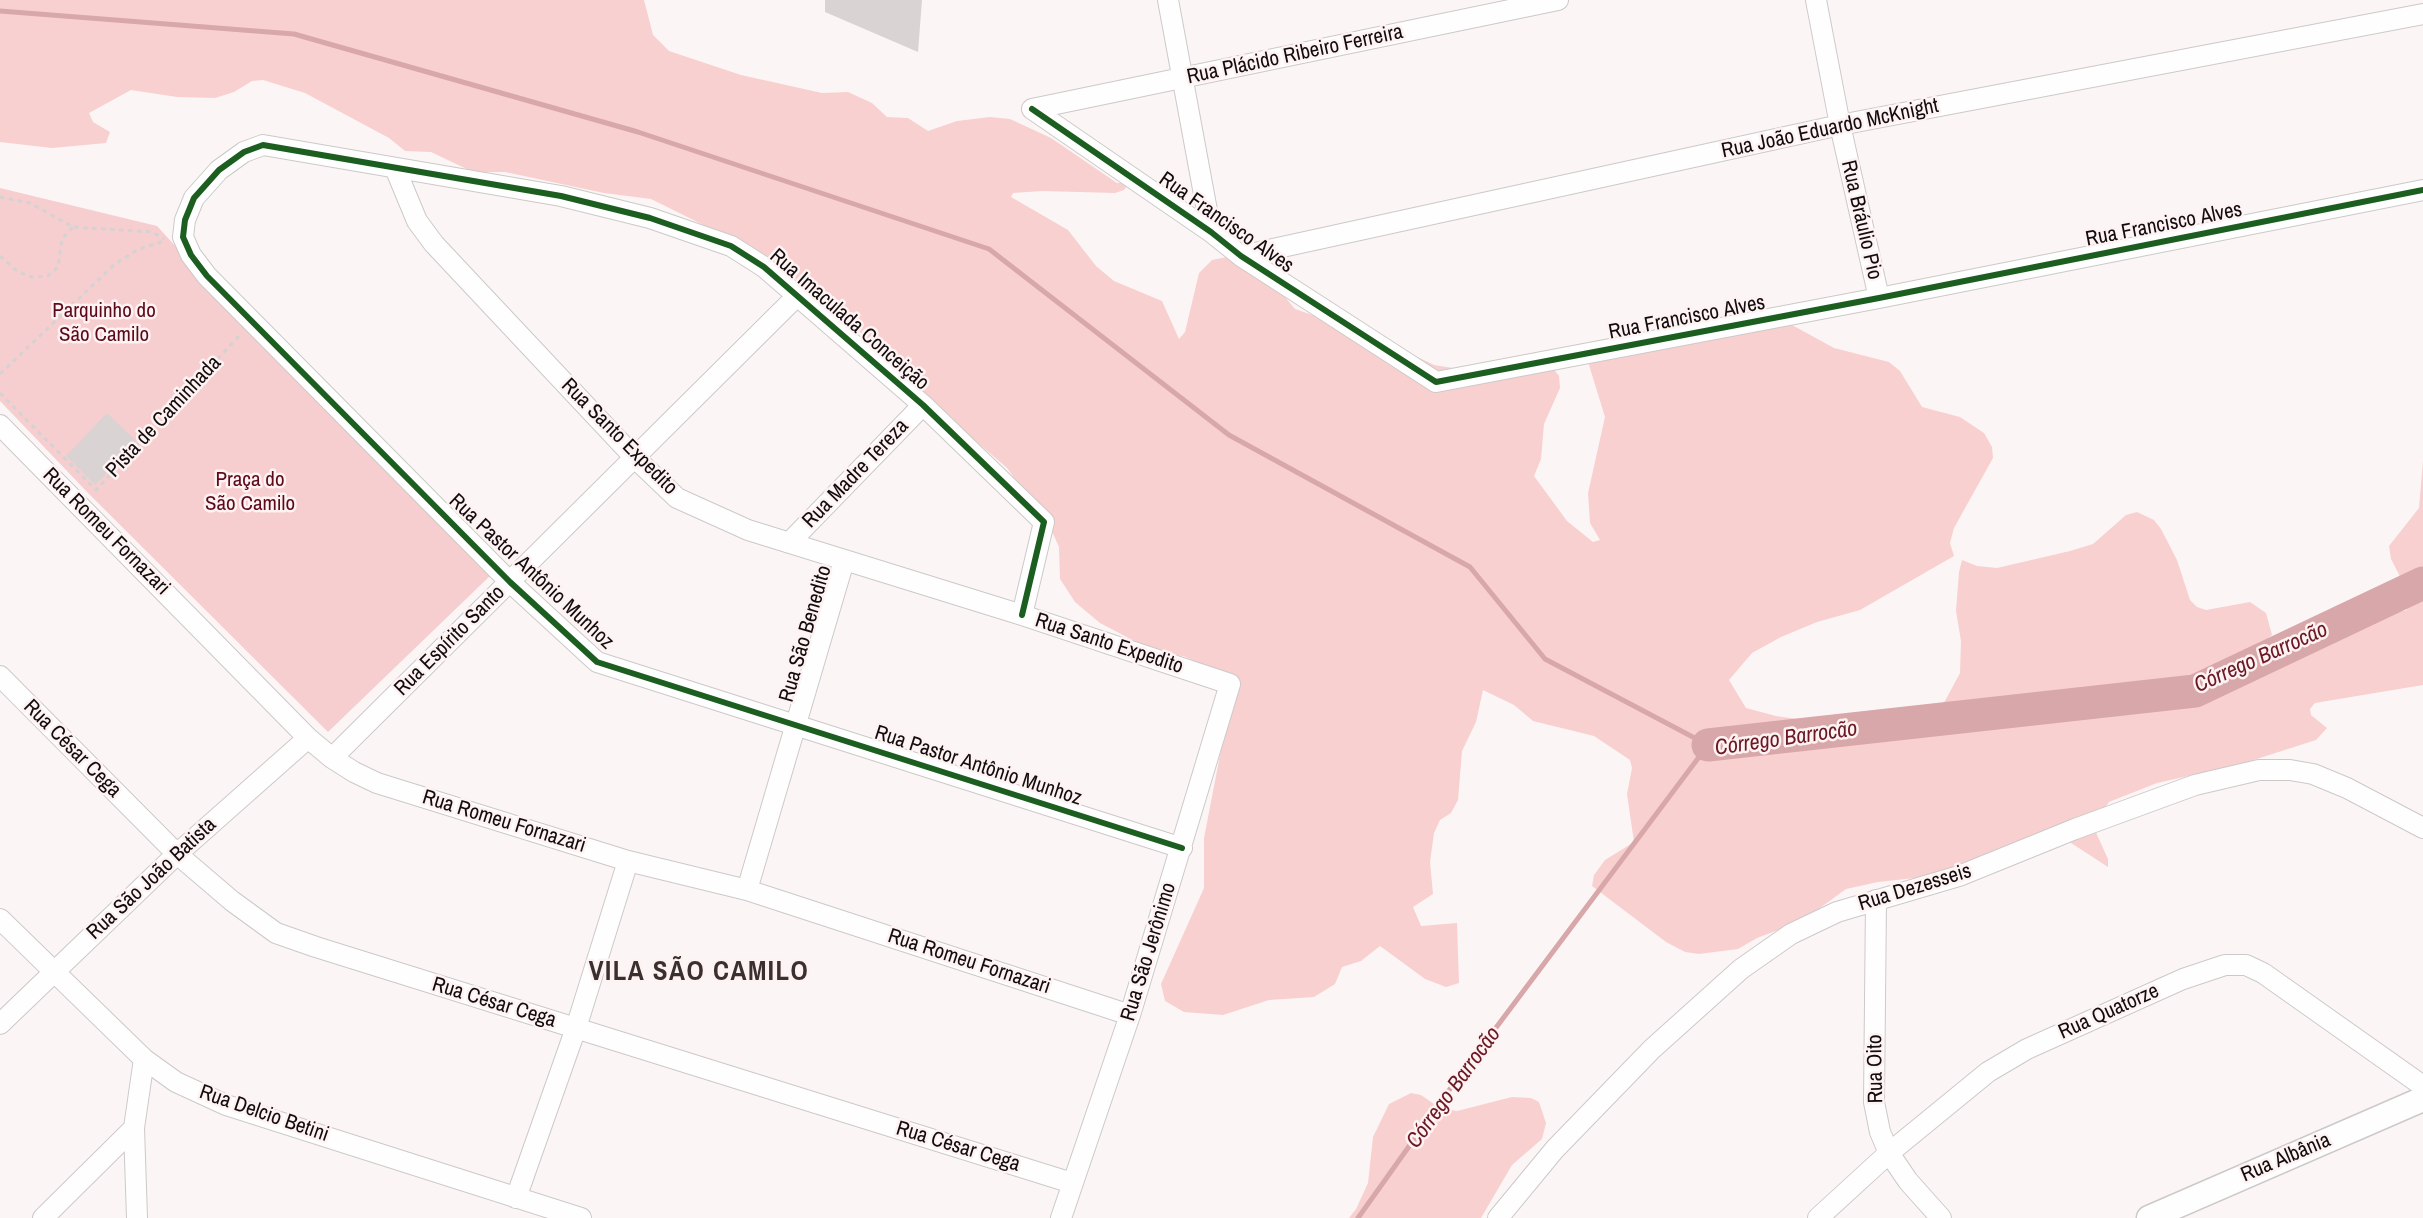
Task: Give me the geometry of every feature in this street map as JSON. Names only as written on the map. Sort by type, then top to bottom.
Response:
[{"type":"street","points":[[1168,0],[1210,232]]},
{"type":"street","name":"Rua Plácido Ribeiro Ferreira","points":[[1032,109],[1558,0]]},
{"type":"street","name":"Rua Bráulio Pio","points":[[1816,0],[1840,125],[1879,298]]},
{"type":"street","name":"Rua João Eduardo McKnight","points":[[1240,256],[1840,125],[2423,14]]},
{"type":"street","name":"Rua Francisco Alves","points":[[1032,109],[1210,232],[1240,256],[1436,382],[1879,298],[2423,190]]},
{"type":"street","name":"Rua Pastor Antônio Munhoz","points":[[396,168],[263,145],[244,152],[219,170],[194,198],[185,220],[183,237],[191,255],[207,276],[510,582],[597,662],[1182,848]]},
{"type":"street","name":"Rua Imaculada Conceição","points":[[396,168],[561,196],[650,218],[731,246],[764,267],[922,405],[1044,522],[1022,615]]},
{"type":"street","name":"Rua Santo Expedito","points":[[396,168],[417,221],[434,244],[636,458],[677,498],[748,530],[1022,615],[1230,684]]},
{"type":"street","name":"Rua Espírito Santo","points":[[332,758],[797,296]]},
{"type":"street","name":"Rua Madre Tereza","points":[[789,543],[922,405]]},
{"type":"street","name":"Rua Romeu Fornazari","points":[[0,425],[308,738],[332,758],[377,783],[628,861],[747,890],[1130,1015]]},
{"type":"street","name":"Rua São Benedito","points":[[747,890],[844,561]]},
{"type":"street","name":"Rua César Cega","points":[[0,676],[177,854],[232,901],[276,933],[1072,1183]]},
{"type":"street","name":"Rua São Jerônimo","points":[[1061,1218],[1130,1015],[1230,684]]},
{"type":"street","name":"Rua São João Batista","points":[[0,1024],[177,854],[308,738]]},
{"type":"street","name":"Rua Dezesseis","points":[[1498,1218],[1555,1149],[1652,1049],[1741,969],[1791,934],[1837,912],[1959,876],[2075,829],[2195,785],[2259,770],[2290,770],[2313,774],[2347,788],[2423,828]]},
{"type":"street","points":[[516,1198],[576,1028],[628,861]]},
{"type":"street","name":"Rua Oito","points":[[1876,900],[1874,1102],[1880,1132],[1889,1153],[1908,1182],[1941,1218]]},
{"type":"street","name":"Rua Delcio Betini","points":[[0,919],[144,1059],[176,1082],[226,1105],[581,1218]]},
{"type":"street","name":"Rua Quatorze","points":[[1818,1218],[1889,1153],[1988,1072],[2026,1048],[2183,979],[2225,965],[2246,966],[2263,974],[2423,1086]]},
{"type":"street","points":[[137,1218],[134,1128],[144,1059]]},
{"type":"street","name":"Rua Albânia","points":[[2149,1218],[2423,1100]]},
{"type":"street","points":[[43,1218],[134,1128]]},
{"type":"path","points":[[0,197],[30,203],[73,226],[152,232],[166,240],[170,248]]},
{"type":"path","points":[[0,256],[18,272],[32,277],[48,276],[58,267],[62,239],[73,226]]},
{"type":"path","points":[[0,374],[115,264],[137,250],[166,240]]},
{"type":"green space","name":"Praça do São Camilo","points":[[0,188],[157,226],[246,323],[492,574],[328,732],[89,494],[0,401]]},
{"type":"shaded area","points":[[0,0],[644,0],[653,35],[669,51],[741,75],[822,93],[848,92],[872,103],[887,117],[908,118],[928,131],[957,121],[990,117],[1010,119],[1051,138],[1117,183],[1130,182],[1124,190],[1115,193],[1042,191],[1013,193],[1011,197],[1068,230],[1096,266],[1114,281],[1162,301],[1179,339],[1185,332],[1199,273],[1212,260],[1227,257],[1265,273],[1295,309],[1376,337],[1434,365],[1466,370],[1552,367],[1559,376],[1560,388],[1544,424],[1541,459],[1534,476],[1567,521],[1593,542],[1600,540],[1590,523],[1588,493],[1605,417],[1589,365],[1595,347],[1736,317],[1792,325],[1834,348],[1889,362],[1900,371],[1922,407],[1960,417],[1984,433],[1992,447],[1993,458],[1954,528],[1950,543],[1954,556],[1860,610],[1817,622],[1781,637],[1752,653],[1729,680],[1746,708],[1776,716],[1811,721],[1871,737],[1903,738],[1945,701],[1960,673],[1961,641],[1956,611],[1962,560],[1977,566],[1997,568],[2070,551],[2093,544],[2126,515],[2137,512],[2154,520],[2161,529],[2177,560],[2190,600],[2197,607],[2206,610],[2250,602],[2266,613],[2272,635],[2237,664],[2237,670],[2316,632],[2407,610],[2407,590],[2391,559],[2389,546],[2419,508],[2423,461],[2423,685],[2315,703],[2310,709],[2311,715],[2327,728],[2316,740],[2238,765],[2157,783],[2109,802],[2093,826],[2108,859],[2108,867],[2068,841],[1924,877],[1878,882],[1846,889],[1802,921],[1757,938],[1738,949],[1699,954],[1685,952],[1666,942],[1592,886],[1594,875],[1605,860],[1634,842],[1627,794],[1632,768],[1630,760],[1594,736],[1533,721],[1514,705],[1483,690],[1476,722],[1462,751],[1458,800],[1451,813],[1440,820],[1434,833],[1430,862],[1433,894],[1413,907],[1421,926],[1457,923],[1459,983],[1446,987],[1425,979],[1380,946],[1361,961],[1342,967],[1335,984],[1314,997],[1269,1000],[1223,1015],[1184,1012],[1165,1001],[1161,984],[1204,888],[1204,838],[1227,719],[1220,682],[1202,664],[1183,656],[1159,654],[1100,623],[1075,602],[1060,579],[1059,547],[1051,529],[1007,468],[956,424],[926,405],[861,333],[787,272],[752,249],[651,199],[604,193],[505,172],[473,172],[431,152],[405,151],[389,138],[305,93],[263,80],[252,81],[234,92],[215,98],[177,97],[131,90],[89,113],[93,122],[110,132],[106,143],[52,148],[0,142]]},
{"type":"shaded area","points":[[1411,1093],[1421,1095],[1440,1108],[1457,1111],[1512,1097],[1531,1098],[1539,1102],[1546,1123],[1542,1139],[1512,1165],[1481,1218],[1349,1218],[1356,1209],[1368,1183],[1373,1137],[1389,1104]]},
{"type":"building","points":[[825,0],[922,0],[918,52],[825,12]]},
{"type":"building","points":[[107,413],[136,441],[95,485],[66,456]]},
{"type":"waterway","points":[[0,11],[294,34],[638,132],[989,249],[1229,435],[1470,567],[1545,659],[1708,745],[1447,1093],[1358,1218]]},
{"type":"waterway","name":"Córrego Barrocão","points":[[1708,745],[2195,691],[2423,583]]},
{"type":"cycle path","points":[[1032,109],[1211,232],[1241,256],[1436,382],[1879,298],[2423,190]]},
{"type":"cycle path","points":[[1022,615],[1044,522],[923,405],[764,267],[731,246],[650,218],[561,196],[263,145],[244,152],[219,170],[194,198],[185,220],[183,237],[191,255],[207,276],[510,582],[597,662],[1182,848]]},
{"type":"district","name":"VILA SÃO CAMILO","points":[[699,973]]},
{"type":"park label","name":"Parquinho do São Camilo","points":[[104,323]]}]
